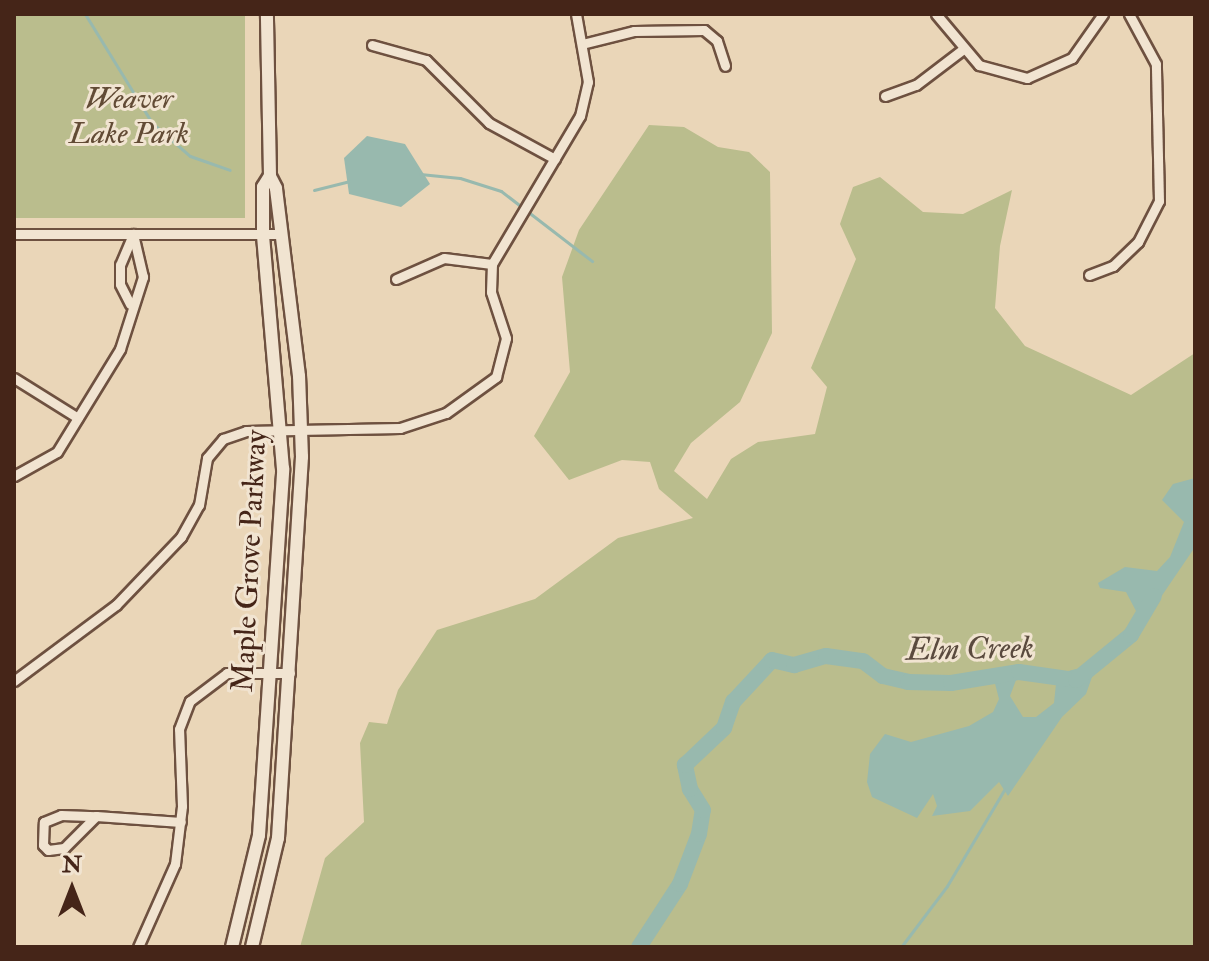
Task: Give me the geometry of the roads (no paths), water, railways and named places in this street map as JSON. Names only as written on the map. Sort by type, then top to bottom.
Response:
[{"type":"main road","name":"Maple Grove Parkway","points":[[252,947],[278,838],[302,431],[278,234],[276,188],[270,176],[267,14]]},
{"type":"main road","name":"Maple Grove Parkway","points":[[232,947],[259,835],[284,431],[263,234],[263,187],[270,176]]},
{"type":"street","points":[[14,681],[116,605],[181,537],[199,505],[207,458],[217,444],[237,433],[400,428],[446,413],[486,387],[506,352],[491,292],[492,264],[555,159],[586,99],[582,44],[576,14]]},
{"type":"street","points":[[936,14],[962,50],[995,73],[1019,78],[1045,75],[1072,58],[1103,14]]},
{"type":"street","points":[[1089,275],[1113,266],[1138,242],[1159,201],[1156,64],[1129,14]]},
{"type":"street","points":[[582,44],[634,31],[704,30],[717,41],[725,66]]},
{"type":"street","points":[[372,45],[426,60],[489,123],[555,159]]},
{"type":"street","points":[[885,96],[916,85],[962,50]]},
{"type":"street","points":[[14,234],[278,234]]},
{"type":"street","points":[[14,476],[57,452],[120,349],[130,304],[143,277],[133,234]]},
{"type":"street","points":[[130,304],[120,273],[133,234]]},
{"type":"street","points":[[396,279],[444,258],[492,264]]},
{"type":"street","points":[[14,378],[78,418]]},
{"type":"street","points":[[138,947],[169,880],[181,822],[179,729],[190,701],[227,673],[290,673]]},
{"type":"street","points":[[96,816],[64,848],[48,850],[43,845],[40,830],[51,817],[96,816],[181,822]]},
{"type":"water","points":[[367,136],[405,144],[430,184],[401,207],[349,194],[344,158]]},
{"type":"water","points":[[1195,478],[1195,547],[1148,616],[1136,611],[1126,592],[1100,588],[1098,583],[1125,567],[1157,571],[1170,557],[1184,522],[1162,500],[1173,484]]},
{"type":"water","points":[[1076,669],[1092,677],[1086,694],[1062,717],[1008,796],[999,782],[970,811],[932,816],[937,806],[933,794],[917,818],[872,797],[867,782],[870,754],[885,734],[911,742],[969,726],[993,712],[999,699],[993,676],[1019,672],[1010,696],[1023,717],[1036,717],[1054,703],[1056,684],[1064,672]]},
{"type":"waterway","points":[[85,14],[152,123],[190,156],[230,170]]},
{"type":"waterway","points":[[420,174],[460,178],[501,191],[592,261]]},
{"type":"waterway","points":[[314,190],[349,181]]},
{"type":"waterway","name":"Elm Creek","points":[[639,947],[680,884],[699,834],[703,810],[690,789],[685,765],[724,728],[733,702],[772,660],[794,665],[826,656],[863,661],[883,676],[908,682],[951,683],[1019,672],[1076,680],[1131,635],[1154,596]]},
{"type":"waterway","points":[[901,947],[947,886],[1004,790]]},
{"type":"park label","name":"Weaver Lake Park","points":[[129,116]]}]
